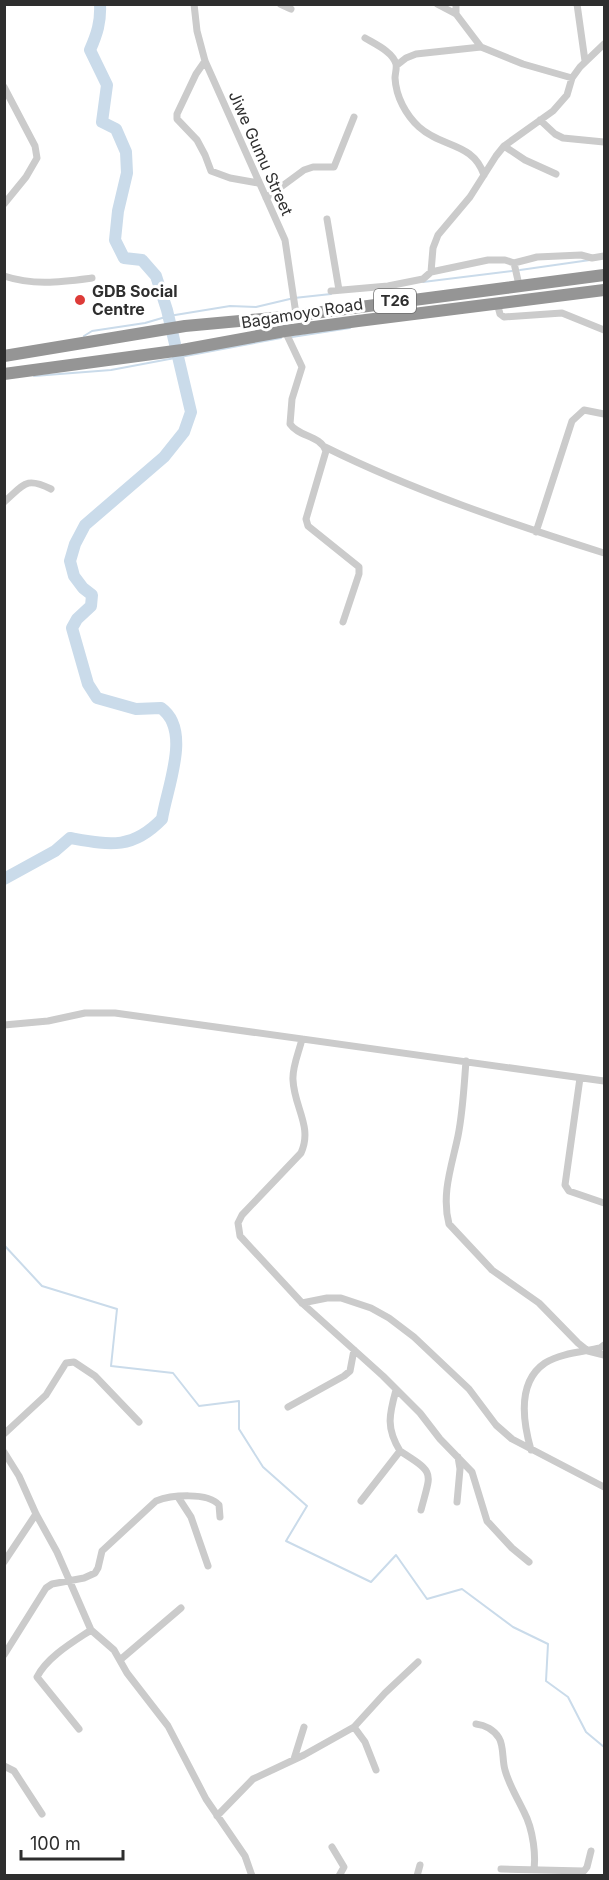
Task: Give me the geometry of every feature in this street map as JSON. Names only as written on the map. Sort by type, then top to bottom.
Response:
[{"type":"highway","name":"Bagamoyo Road","points":[[4,356],[185,326],[284,317],[604,275]]},
{"type":"highway","name":"Bagamoyo Road","points":[[4,374],[149,355],[285,331],[604,290]]},
{"type":"street","name":"Jiwe Gumu Street","points":[[194,4],[197,31],[205,61],[285,240],[296,314]]},
{"type":"street","points":[[280,4],[291,9]]},
{"type":"street","points":[[437,4],[456,14],[481,47]]},
{"type":"street","points":[[456,4],[456,14]]},
{"type":"street","points":[[576,5],[585,61]]},
{"type":"street","points":[[365,38],[382,48],[397,65],[396,87],[401,103],[411,117],[430,134],[473,155],[480,163],[484,175]]},
{"type":"street","points":[[430,272],[433,248],[438,235],[459,211],[504,146],[553,111],[567,95],[572,78],[585,61],[604,44]]},
{"type":"street","points":[[397,65],[416,54],[481,47],[523,64],[572,78]]},
{"type":"street","points":[[205,61],[196,74],[177,114],[177,119],[197,140],[211,171],[230,178],[258,183]]},
{"type":"street","points":[[4,87],[35,146],[37,158],[26,177],[4,204]]},
{"type":"street","points":[[267,198],[304,170],[313,167],[334,167],[354,117]]},
{"type":"street","points":[[540,120],[563,138],[604,142]]},
{"type":"street","points":[[504,146],[525,160],[556,174]]},
{"type":"street","points":[[327,219],[335,290],[388,286],[423,279],[430,272],[488,260],[505,260],[514,263],[537,257],[581,255],[592,258],[604,256]]},
{"type":"street","points":[[514,263],[519,285]]},
{"type":"street","points":[[4,276],[44,284],[92,278]]},
{"type":"street","points":[[497,303],[500,314],[504,318],[562,313],[604,330]]},
{"type":"street","points":[[285,331],[302,367],[292,399],[290,424],[295,430],[369,469],[536,532],[604,553]]},
{"type":"street","points":[[536,532],[572,421],[584,410],[604,414]]},
{"type":"street","points":[[325,447],[326,455],[306,519],[308,526],[359,567],[359,574],[343,622]]},
{"type":"street","points":[[4,502],[28,483],[37,482],[51,489]]},
{"type":"street","points":[[4,1025],[48,1021],[85,1013],[115,1013],[604,1081]]},
{"type":"street","points":[[302,1039],[293,1080],[306,1129],[305,1144],[301,1153],[242,1215],[238,1223],[240,1236],[302,1302],[396,1390],[472,1472],[487,1521],[512,1548],[529,1562]]},
{"type":"street","points":[[466,1061],[464,1096],[447,1189],[446,1214],[449,1224],[492,1270],[539,1303],[588,1351],[604,1355]]},
{"type":"street","points":[[580,1078],[565,1185],[569,1191],[604,1203]]},
{"type":"street","points":[[302,1302],[341,1298],[371,1308],[389,1318],[414,1337],[469,1389],[496,1425],[512,1439],[604,1487]]},
{"type":"street","points":[[531,1450],[524,1423],[524,1406],[528,1386],[534,1373],[545,1363],[562,1356],[600,1348],[604,1345]]},
{"type":"street","points":[[288,1407],[350,1371],[354,1350]]},
{"type":"street","points":[[4,1434],[46,1395],[66,1363],[74,1362],[94,1376],[140,1422]]},
{"type":"street","points":[[396,1390],[389,1424],[394,1442],[400,1451],[428,1471],[429,1478],[421,1510]]},
{"type":"street","points":[[361,1501],[400,1451]]},
{"type":"street","points":[[4,1452],[19,1476],[57,1552],[91,1630],[114,1650],[127,1673],[168,1725],[206,1799],[244,1856],[252,1875]]},
{"type":"street","points":[[457,1502],[460,1469],[458,1457]]},
{"type":"street","points":[[4,1655],[46,1588],[52,1584],[90,1577],[98,1568],[102,1551],[156,1501],[164,1498],[198,1496],[213,1500],[219,1505],[220,1517]]},
{"type":"street","points":[[178,1497],[191,1517],[208,1566]]},
{"type":"street","points":[[4,1562],[36,1514]]},
{"type":"street","points":[[120,1660],[182,1608]]},
{"type":"street","points":[[79,1729],[37,1677],[39,1672],[58,1654],[91,1630]]},
{"type":"street","points":[[217,1816],[253,1779],[354,1727],[385,1692],[418,1662]]},
{"type":"street","points":[[476,1724],[486,1726],[500,1738],[511,1789],[526,1814],[531,1831],[534,1872]]},
{"type":"street","points":[[294,1759],[304,1727]]},
{"type":"street","points":[[354,1727],[365,1742],[376,1770]]},
{"type":"street","points":[[4,1766],[14,1771],[42,1814]]},
{"type":"street","points":[[333,1847],[344,1867],[339,1875]]},
{"type":"street","points":[[501,1869],[534,1872],[584,1871],[591,1851]]},
{"type":"street","points":[[417,1875],[420,1865]]},
{"type":"waterway","points":[[4,879],[55,851],[70,838],[120,843],[141,836],[162,819],[175,760],[175,730],[170,718],[161,708],[136,709],[97,698],[88,684],[72,628],[77,619],[91,606],[92,595],[74,576],[70,561],[75,544],[85,525],[164,457],[184,432],[191,412],[167,310],[156,276],[142,260],[124,258],[115,240],[118,211],[127,173],[126,152],[116,129],[102,122],[107,85],[90,50],[98,28],[100,4]]},
{"type":"waterway","points":[[520,270],[590,260]]},
{"type":"waterway","points":[[423,282],[512,271]]},
{"type":"waterway","points":[[84,336],[92,331],[145,323],[169,316],[230,306],[256,307],[294,298],[331,294]]},
{"type":"waterway","points":[[292,337],[350,328]]},
{"type":"waterway","points":[[34,376],[111,370],[281,338]]},
{"type":"waterway","points":[[4,1245],[42,1286],[117,1309],[111,1366],[173,1373],[199,1406],[239,1401],[239,1429],[263,1467],[307,1506],[286,1541],[371,1582],[396,1555],[427,1599],[462,1589],[513,1627],[548,1644],[546,1681],[568,1697],[586,1732],[604,1747]]},
{"type":"place","name":"GDB Social Centre","points":[[80,300]]}]
